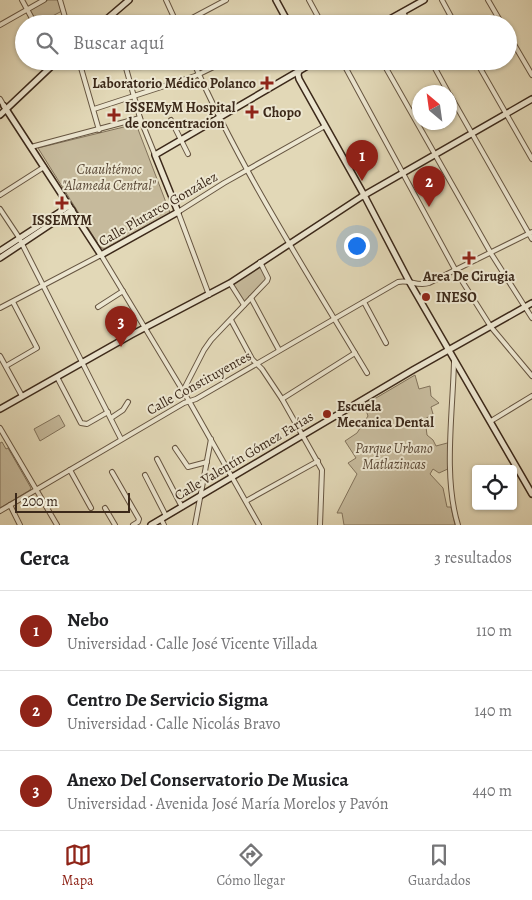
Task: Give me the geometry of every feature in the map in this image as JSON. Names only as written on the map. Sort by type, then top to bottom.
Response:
[{"type":"main road","points":[[110,15],[121,3],[128,0]]},
{"type":"main road","points":[[276,0],[285,15]]},
{"type":"main road","points":[[398,15],[424,0]]},
{"type":"main road","points":[[0,115],[4,108],[47,70]]},
{"type":"main road","points":[[178,212],[155,155],[302,70]]},
{"type":"main road","points":[[299,72],[299,79],[364,195],[410,283],[532,494]]},
{"type":"main road","points":[[0,409],[82,362],[230,283],[364,195],[532,99]]},
{"type":"main road","points":[[4,108],[101,255]]},
{"type":"main road","points":[[0,251],[20,241],[71,208]]},
{"type":"main road","name":"Calle Plutarco González","points":[[101,255],[178,212]]},
{"type":"main road","points":[[0,258],[20,241]]},
{"type":"main road","name":"Calle Valentín Gómez Farías","points":[[151,525],[303,434],[532,303]]},
{"type":"street","points":[[22,0],[30,15]]},
{"type":"street","points":[[17,15],[44,0]]},
{"type":"street","points":[[60,0],[64,15]]},
{"type":"street","points":[[166,0],[174,15]]},
{"type":"street","points":[[197,15],[226,0]]},
{"type":"street","points":[[308,0],[317,15]]},
{"type":"street","points":[[442,0],[450,15]]},
{"type":"street","points":[[488,0],[497,15]]},
{"type":"street","points":[[0,25],[15,16]]},
{"type":"street","points":[[517,49],[532,75]]},
{"type":"street","points":[[82,70],[94,109],[98,130]]},
{"type":"street","points":[[126,70],[140,118],[155,155]]},
{"type":"street","points":[[197,70],[219,118],[248,170],[289,243],[367,373]]},
{"type":"street","points":[[94,109],[207,70]]},
{"type":"street","points":[[347,70],[455,270],[491,327],[532,376]]},
{"type":"street","points":[[387,70],[490,252],[532,318]]},
{"type":"street","points":[[435,70],[444,85]]},
{"type":"street","points":[[481,70],[532,159]]},
{"type":"street","points":[[0,99],[4,108]]},
{"type":"street","points":[[457,108],[532,239]]},
{"type":"street","points":[[31,147],[140,118]]},
{"type":"street","points":[[171,120],[188,154]]},
{"type":"street","name":"Calle Plutarco González","points":[[178,212],[325,126]]},
{"type":"street","points":[[0,195],[44,167]]},
{"type":"street","points":[[0,209],[20,241],[122,439]]},
{"type":"street","points":[[178,212],[209,295]]},
{"type":"street","name":"Calle Constituyentes","points":[[0,511],[122,439],[189,401],[196,399],[398,282],[406,281],[425,284],[530,233]]},
{"type":"street","points":[[101,255],[146,327],[259,525]]},
{"type":"street","name":"Calle Plutarco González","points":[[0,308],[101,255]]},
{"type":"street","points":[[183,391],[204,350],[250,298],[268,281],[260,262]]},
{"type":"street","points":[[230,283],[244,305]]},
{"type":"street","points":[[98,307],[123,291]]},
{"type":"street","points":[[250,298],[279,350]]},
{"type":"street","points":[[6,366],[36,350],[37,347],[13,302]]},
{"type":"street","points":[[364,302],[386,343]]},
{"type":"street","points":[[231,320],[257,364],[282,399],[322,470],[319,524]]},
{"type":"street","points":[[282,399],[355,353]]},
{"type":"street","points":[[0,356],[22,396]]},
{"type":"street","points":[[454,358],[451,458],[458,525]]},
{"type":"street","points":[[57,377],[81,423],[87,424],[108,412]]},
{"type":"street","points":[[491,421],[532,396]]},
{"type":"street","points":[[111,418],[123,410],[128,402]]},
{"type":"street","points":[[0,428],[57,525]]},
{"type":"street","points":[[195,525],[211,439]]},
{"type":"street","points":[[175,448],[188,467],[207,462]]},
{"type":"street","points":[[157,459],[182,507]]},
{"type":"street","points":[[246,501],[318,461]]},
{"type":"street","points":[[70,470],[91,508]]},
{"type":"street","points":[[112,472],[139,518],[138,522],[133,525]]},
{"type":"street","points":[[145,475],[166,516]]},
{"type":"street","points":[[10,505],[20,525]]},
{"type":"street","points":[[105,508],[115,525]]},
{"type":"street","points":[[161,519],[164,525]]},
{"type":"green space","points":[[48,0],[59,0],[62,11],[54,15],[31,15],[29,11]]},
{"type":"green space","name":"Cuauhtémoc \"Alameda Central\"","points":[[136,124],[170,213],[104,249],[100,247],[38,148]]},
{"type":"green space","points":[[260,265],[267,280],[244,303],[232,285]]},
{"type":"green space","name":"Parque Urbano Matlazincas","points":[[415,375],[419,389],[430,386],[431,396],[439,403],[431,407],[433,414],[425,419],[427,435],[436,446],[451,442],[450,468],[439,473],[433,469],[430,474],[443,488],[447,507],[451,507],[455,525],[344,525],[342,513],[337,513],[357,474],[348,463],[356,458],[345,441],[357,433],[368,416],[364,405]]},
{"type":"green space","points":[[59,415],[65,426],[40,441],[34,429]]},
{"type":"green space","points":[[2,442],[6,449],[8,448],[31,488],[0,508],[0,443]]},
{"type":"place","name":"Laboratorio Médico Polanco","points":[[267,83]]},
{"type":"place","name":"Chopo","points":[[252,112]]},
{"type":"place","name":"ISSEMyM Hospital de concentracion","points":[[114,115]]},
{"type":"place","name":"Nebo","points":[[362,181]]},
{"type":"place","name":"ISSEMYM","points":[[62,203]]},
{"type":"place","name":"Centro De Servicio Sigma","points":[[429,207]]},
{"type":"place","name":"Area De Cirugia","points":[[469,258]]},
{"type":"place","name":"INESO","points":[[426,297]]},
{"type":"place","name":"Anexo Del Conservatorio De Musica","points":[[121,347]]},
{"type":"place","name":"Escuela Mecanica Dental","points":[[327,414]]}]
